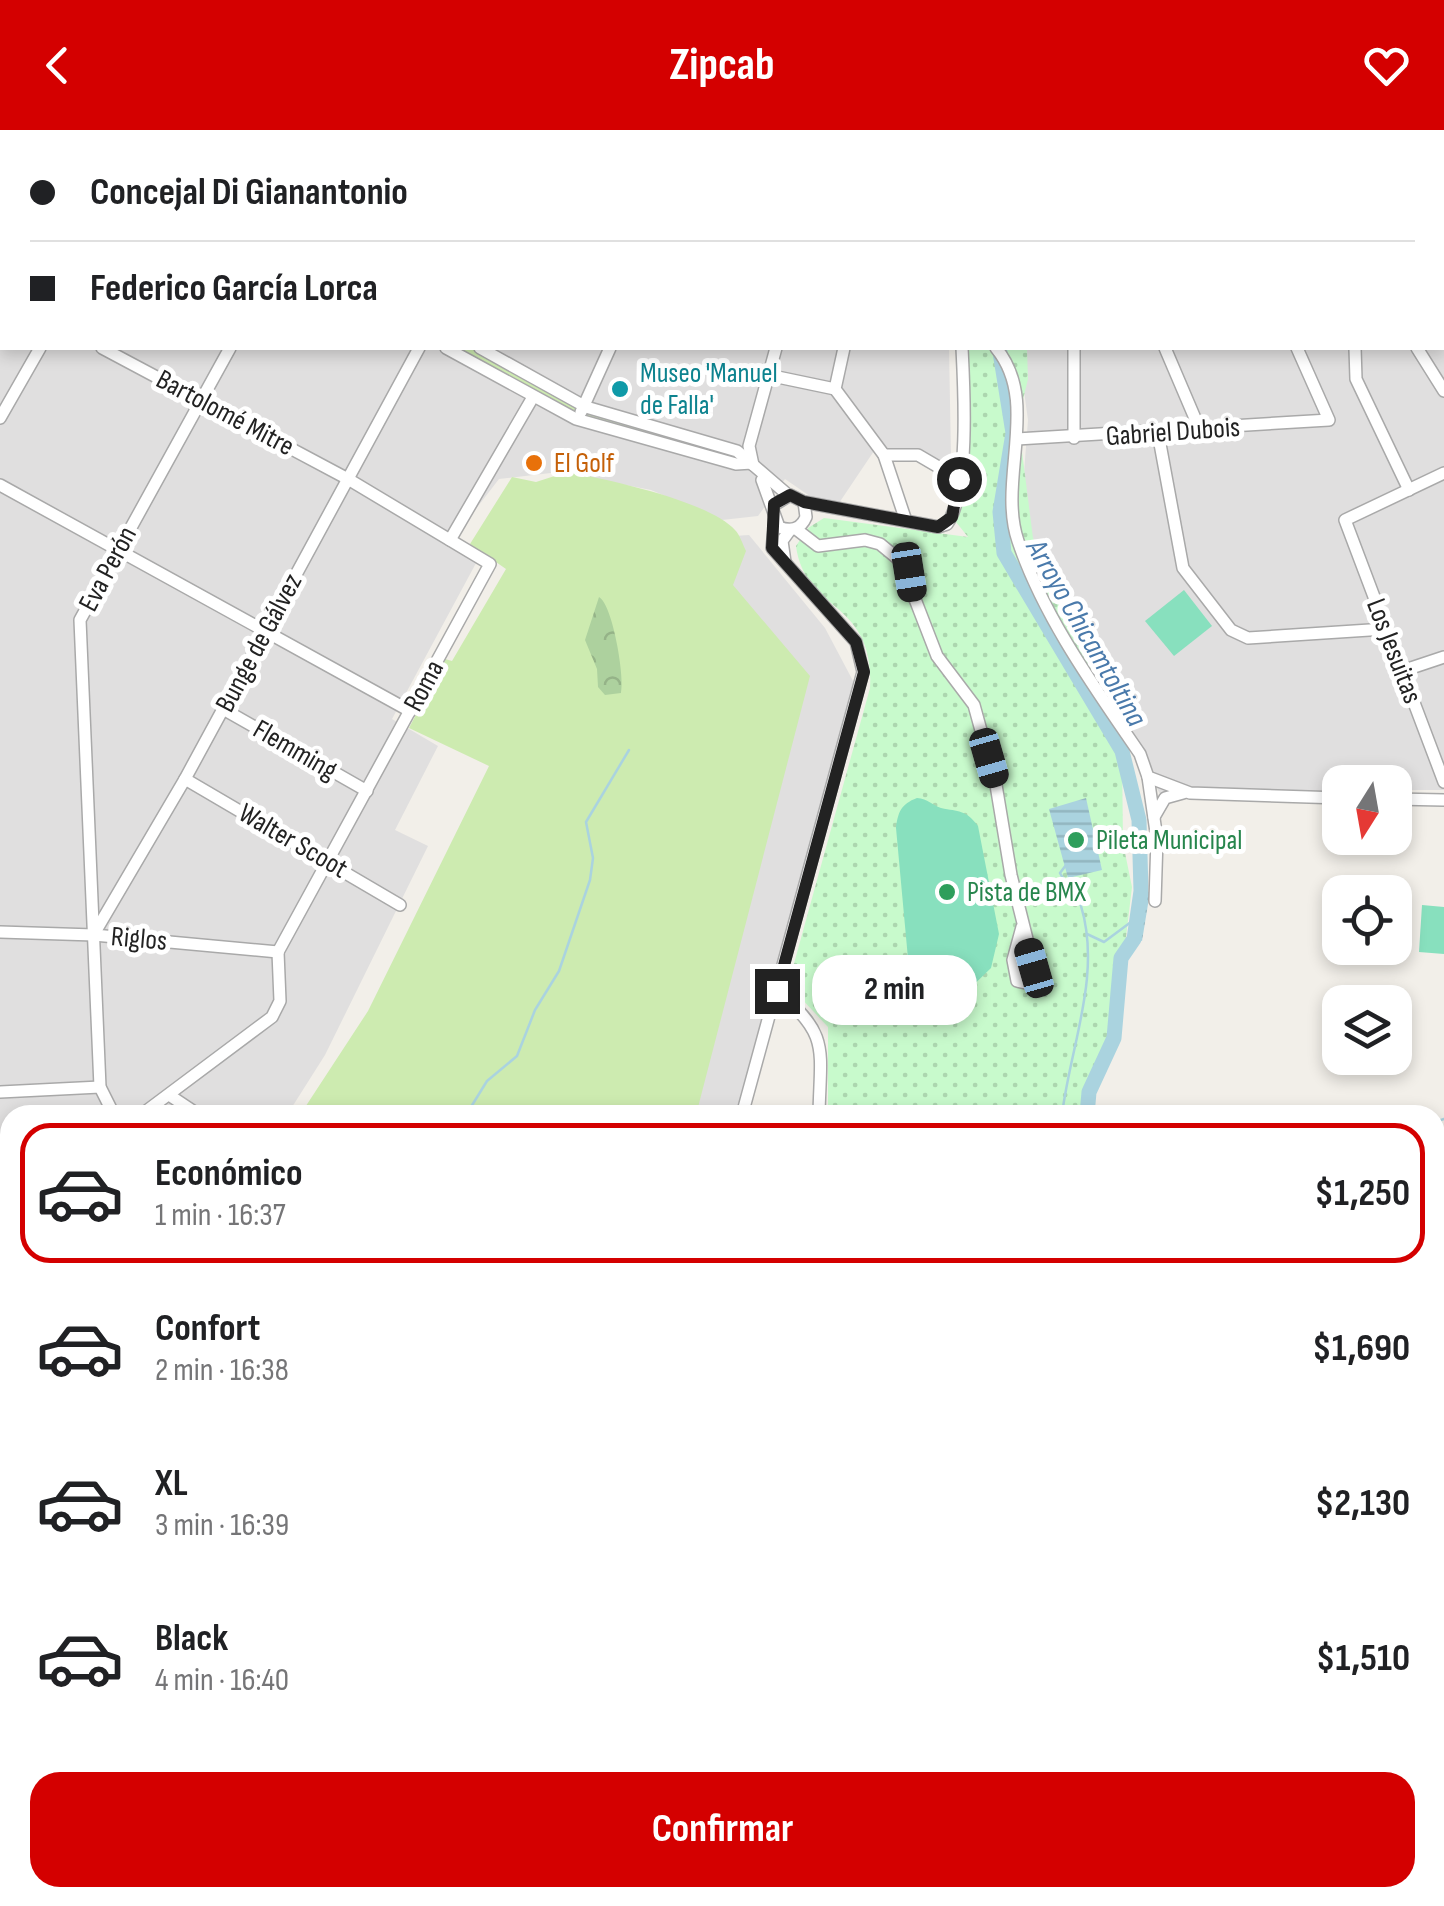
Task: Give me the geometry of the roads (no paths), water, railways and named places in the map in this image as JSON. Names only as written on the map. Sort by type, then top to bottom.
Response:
[{"type":"street","points":[[0,418],[39,350]]},
{"type":"street","name":"Bartolomé Mitre","points":[[106,350],[348,479]]},
{"type":"street","name":"Eva Perón","points":[[100,1087],[79,628],[117,549],[229,350]]},
{"type":"street","name":"Bunge de Gálvez","points":[[94,935],[224,709],[418,350]]},
{"type":"street","points":[[450,350],[576,419],[736,464],[752,463]]},
{"type":"street","points":[[484,350],[586,406],[737,452],[788,495],[804,502],[938,527],[952,517],[959,479],[965,421],[962,350]]},
{"type":"street","points":[[576,419],[586,406],[609,350]]},
{"type":"street","points":[[745,1105],[864,672],[856,642],[772,548],[774,504],[752,463],[749,446],[775,350]]},
{"type":"street","points":[[836,389],[844,350]]},
{"type":"street","points":[[998,350],[1008,362],[1017,439],[1012,497],[1018,541],[1055,619],[1140,754],[1154,817],[1155,901]]},
{"type":"street","points":[[1074,350],[1074,438]]},
{"type":"street","points":[[1166,350],[1200,430]]},
{"type":"street","name":"Gabriel Dubois","points":[[1017,439],[1328,420],[1297,350]]},
{"type":"street","points":[[1354,350],[1356,379],[1409,490],[1444,473]]},
{"type":"street","points":[[1418,350],[1444,392]]},
{"type":"street","points":[[768,375],[836,389],[884,454],[906,521]]},
{"type":"street","points":[[450,540],[533,397]]},
{"type":"street","points":[[1158,433],[1183,568],[1206,602],[1240,637],[1384,629]]},
{"type":"street","points":[[884,454],[918,455],[959,479]]},
{"type":"street","name":"Roma","points":[[278,952],[490,564],[348,479]]},
{"type":"street","points":[[0,485],[410,711]]},
{"type":"street","name":"Los Jesuitas","points":[[1409,490],[1345,520],[1444,782]]},
{"type":"street","points":[[774,504],[788,495]]},
{"type":"street","points":[[786,566],[782,541],[806,517],[804,502]]},
{"type":"street","points":[[775,522],[818,546],[865,540],[880,544],[909,572],[927,636],[974,705],[996,785],[1022,927],[1034,968],[1030,984],[1017,981],[1013,960],[1022,927]]},
{"type":"street","points":[[1402,671],[1444,657]]},
{"type":"street","name":"Flemming","points":[[224,709],[367,790]]},
{"type":"street","points":[[1148,777],[1185,792]]},
{"type":"street","name":"Walter Scoot","points":[[185,779],[400,905]]},
{"type":"street","points":[[1154,817],[1165,798],[1185,792],[1322,797]]},
{"type":"street","points":[[1412,799],[1444,800]]},
{"type":"street","name":"Riglos","points":[[0,932],[94,935],[278,952]]},
{"type":"street","points":[[154,1105],[272,1017],[280,1001],[278,952]]},
{"type":"street","points":[[777,991],[806,1015],[819,1038],[819,1105]]},
{"type":"street","points":[[0,1092],[100,1087],[109,1105]]},
{"type":"street","points":[[169,1095],[184,1105]]},
{"type":"water","name":"Pileta Municipal","points":[[1086,798],[1102,870],[1068,878],[1049,809]]},
{"type":"water","points":[[1135,890],[1150,892],[1142,941],[1129,937]]},
{"type":"waterway","name":"Arroyo Chicamtoltina","points":[[1000,352],[1013,433],[1000,512],[1004,553],[1122,751],[1139,820],[1141,891],[1134,939],[1121,958],[1114,1038],[1089,1092],[1088,1105]]},
{"type":"waterway","points":[[472,1105],[487,1081],[517,1056],[535,1010],[559,971],[590,880],[593,858],[586,822],[629,750]]},
{"type":"waterway","points":[[1064,1105],[1088,958],[1081,906],[1060,873],[1066,865]]},
{"type":"waterway","points":[[1087,934],[1104,942],[1131,922]]},
{"type":"place","name":"Museo 'Manuel de Falla'","points":[[620,389]]},
{"type":"place","name":"El Golf","points":[[534,463]]},
{"type":"place","name":"Pileta Municipal","points":[[1076,840]]},
{"type":"place","name":"Pista de BMX","points":[[947,892]]}]
